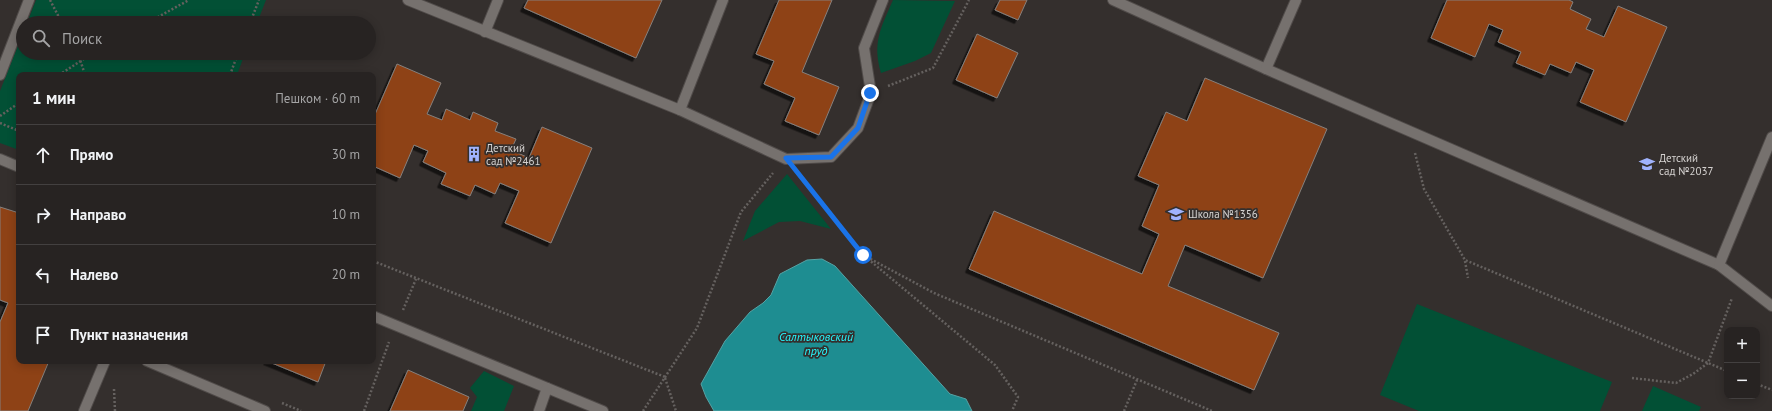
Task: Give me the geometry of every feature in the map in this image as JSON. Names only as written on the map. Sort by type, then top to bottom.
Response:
[{"type":"lane","points":[[23,16],[29,0]]},
{"type":"lane","points":[[408,0],[680,110],[786,158],[831,157],[858,128],[870,93],[864,48],[883,0]]},
{"type":"lane","points":[[484,32],[498,0]]},
{"type":"lane","points":[[680,110],[723,0]]},
{"type":"lane","points":[[1113,0],[1266,69],[1719,265],[1772,306]]},
{"type":"lane","points":[[1266,69],[1296,0]]},
{"type":"lane","points":[[0,75],[16,34]]},
{"type":"lane","points":[[1719,265],[1772,137]]},
{"type":"lane","points":[[0,159],[16,166]]},
{"type":"lane","points":[[376,317],[603,411]]},
{"type":"lane","points":[[84,411],[104,364]]},
{"type":"lane","points":[[154,364],[265,411]]},
{"type":"lane","points":[[538,411],[547,388]]},
{"type":"path","points":[[50,0],[58,16]]},
{"type":"path","points":[[160,16],[189,0]]},
{"type":"path","points":[[252,16],[258,0]]},
{"type":"path","points":[[870,93],[933,68],[969,0]]},
{"type":"path","points":[[63,72],[80,60]]},
{"type":"path","points":[[81,60],[84,72]]},
{"type":"path","points":[[231,72],[235,60]]},
{"type":"path","points":[[0,116],[16,105]]},
{"type":"path","points":[[0,123],[16,130]]},
{"type":"path","points":[[643,411],[697,328],[741,212],[786,158],[863,255],[995,365],[1018,398],[1012,411]]},
{"type":"path","points":[[1418,162],[1424,190],[1465,260],[1468,278]]},
{"type":"path","points":[[863,255],[934,293],[1212,411]]},
{"type":"path","points":[[1465,260],[1724,370]]},
{"type":"path","points":[[376,262],[665,377]]},
{"type":"path","points":[[364,411],[395,325],[416,279]]},
{"type":"path","points":[[1632,378],[1676,383],[1708,363],[1739,280]]},
{"type":"path","points":[[665,377],[676,411]]},
{"type":"path","points":[[1124,411],[1138,380]]},
{"type":"path","points":[[1760,385],[1772,390]]},
{"type":"green space","points":[[36,0],[266,0],[260,16],[30,16]]},
{"type":"green space","points":[[893,0],[955,1],[931,53],[915,61],[881,73],[877,52],[879,35]]},
{"type":"green space","points":[[16,51],[16,60],[242,60],[238,72],[16,72],[16,149],[0,143],[0,91]]},
{"type":"green space","points":[[787,174],[831,229],[800,221],[779,222],[743,241],[755,211]]},
{"type":"green space","points":[[1417,304],[1612,382],[1600,411],[1419,411],[1380,395]]},
{"type":"green space","points":[[484,371],[514,386],[504,411],[471,411],[477,397],[470,388]]},
{"type":"green space","points":[[1653,386],[1701,407],[1699,411],[1642,411]]},
{"type":"water","name":"Салтыковский пруд","points":[[822,259],[835,266],[950,394],[966,399],[972,411],[714,411],[701,384],[725,341],[750,312],[771,295],[780,274],[807,260]]},
{"type":"building","points":[[528,0],[662,0],[636,58],[524,8]]},
{"type":"building","points":[[779,0],[832,0],[802,72],[839,87],[819,135],[785,121],[795,98],[764,84],[774,61],[756,54]]},
{"type":"building","points":[[1000,0],[1027,0],[1018,20],[995,10]]},
{"type":"building","points":[[1447,0],[1569,0],[1573,2],[1570,9],[1591,19],[1586,29],[1604,37],[1618,6],[1667,27],[1626,122],[1580,102],[1594,70],[1576,62],[1571,73],[1550,64],[1545,75],[1516,63],[1521,52],[1498,42],[1503,30],[1489,24],[1475,57],[1431,38]]},
{"type":"building","points":[[977,34],[1018,53],[997,98],[956,80]]},
{"type":"building","name":"Детский сад №2461","points":[[397,64],[441,83],[427,114],[442,120],[446,109],[470,120],[473,112],[498,123],[495,131],[516,139],[511,150],[529,158],[542,127],[592,148],[551,243],[505,223],[519,191],[500,183],[495,194],[475,185],[470,196],[441,184],[446,173],[423,162],[428,151],[414,145],[400,178],[376,167],[376,112]]},
{"type":"building","points":[[1205,78],[1327,129],[1263,278],[1185,245],[1168,286],[1279,333],[1254,390],[969,269],[994,211],[1142,274],[1159,234],[1142,226],[1159,185],[1138,176],[1166,112],[1187,121]]},
{"type":"building","points":[[0,207],[16,212],[16,364],[48,364],[28,411],[0,411],[0,322],[8,303],[0,300]]},
{"type":"building","points":[[274,364],[325,364],[318,382]]},
{"type":"building","points":[[408,370],[469,397],[463,411],[390,411]]},
{"type":"place","name":"Детский сад №2461","points":[[474,154]]},
{"type":"place","name":"Детский сад №2037","points":[[1647,164]]},
{"type":"place","name":"Школа №1356","points":[[1176,214]]},
{"type":"route","points":[[863,255],[786,158],[831,157],[858,128],[870,93]]}]
